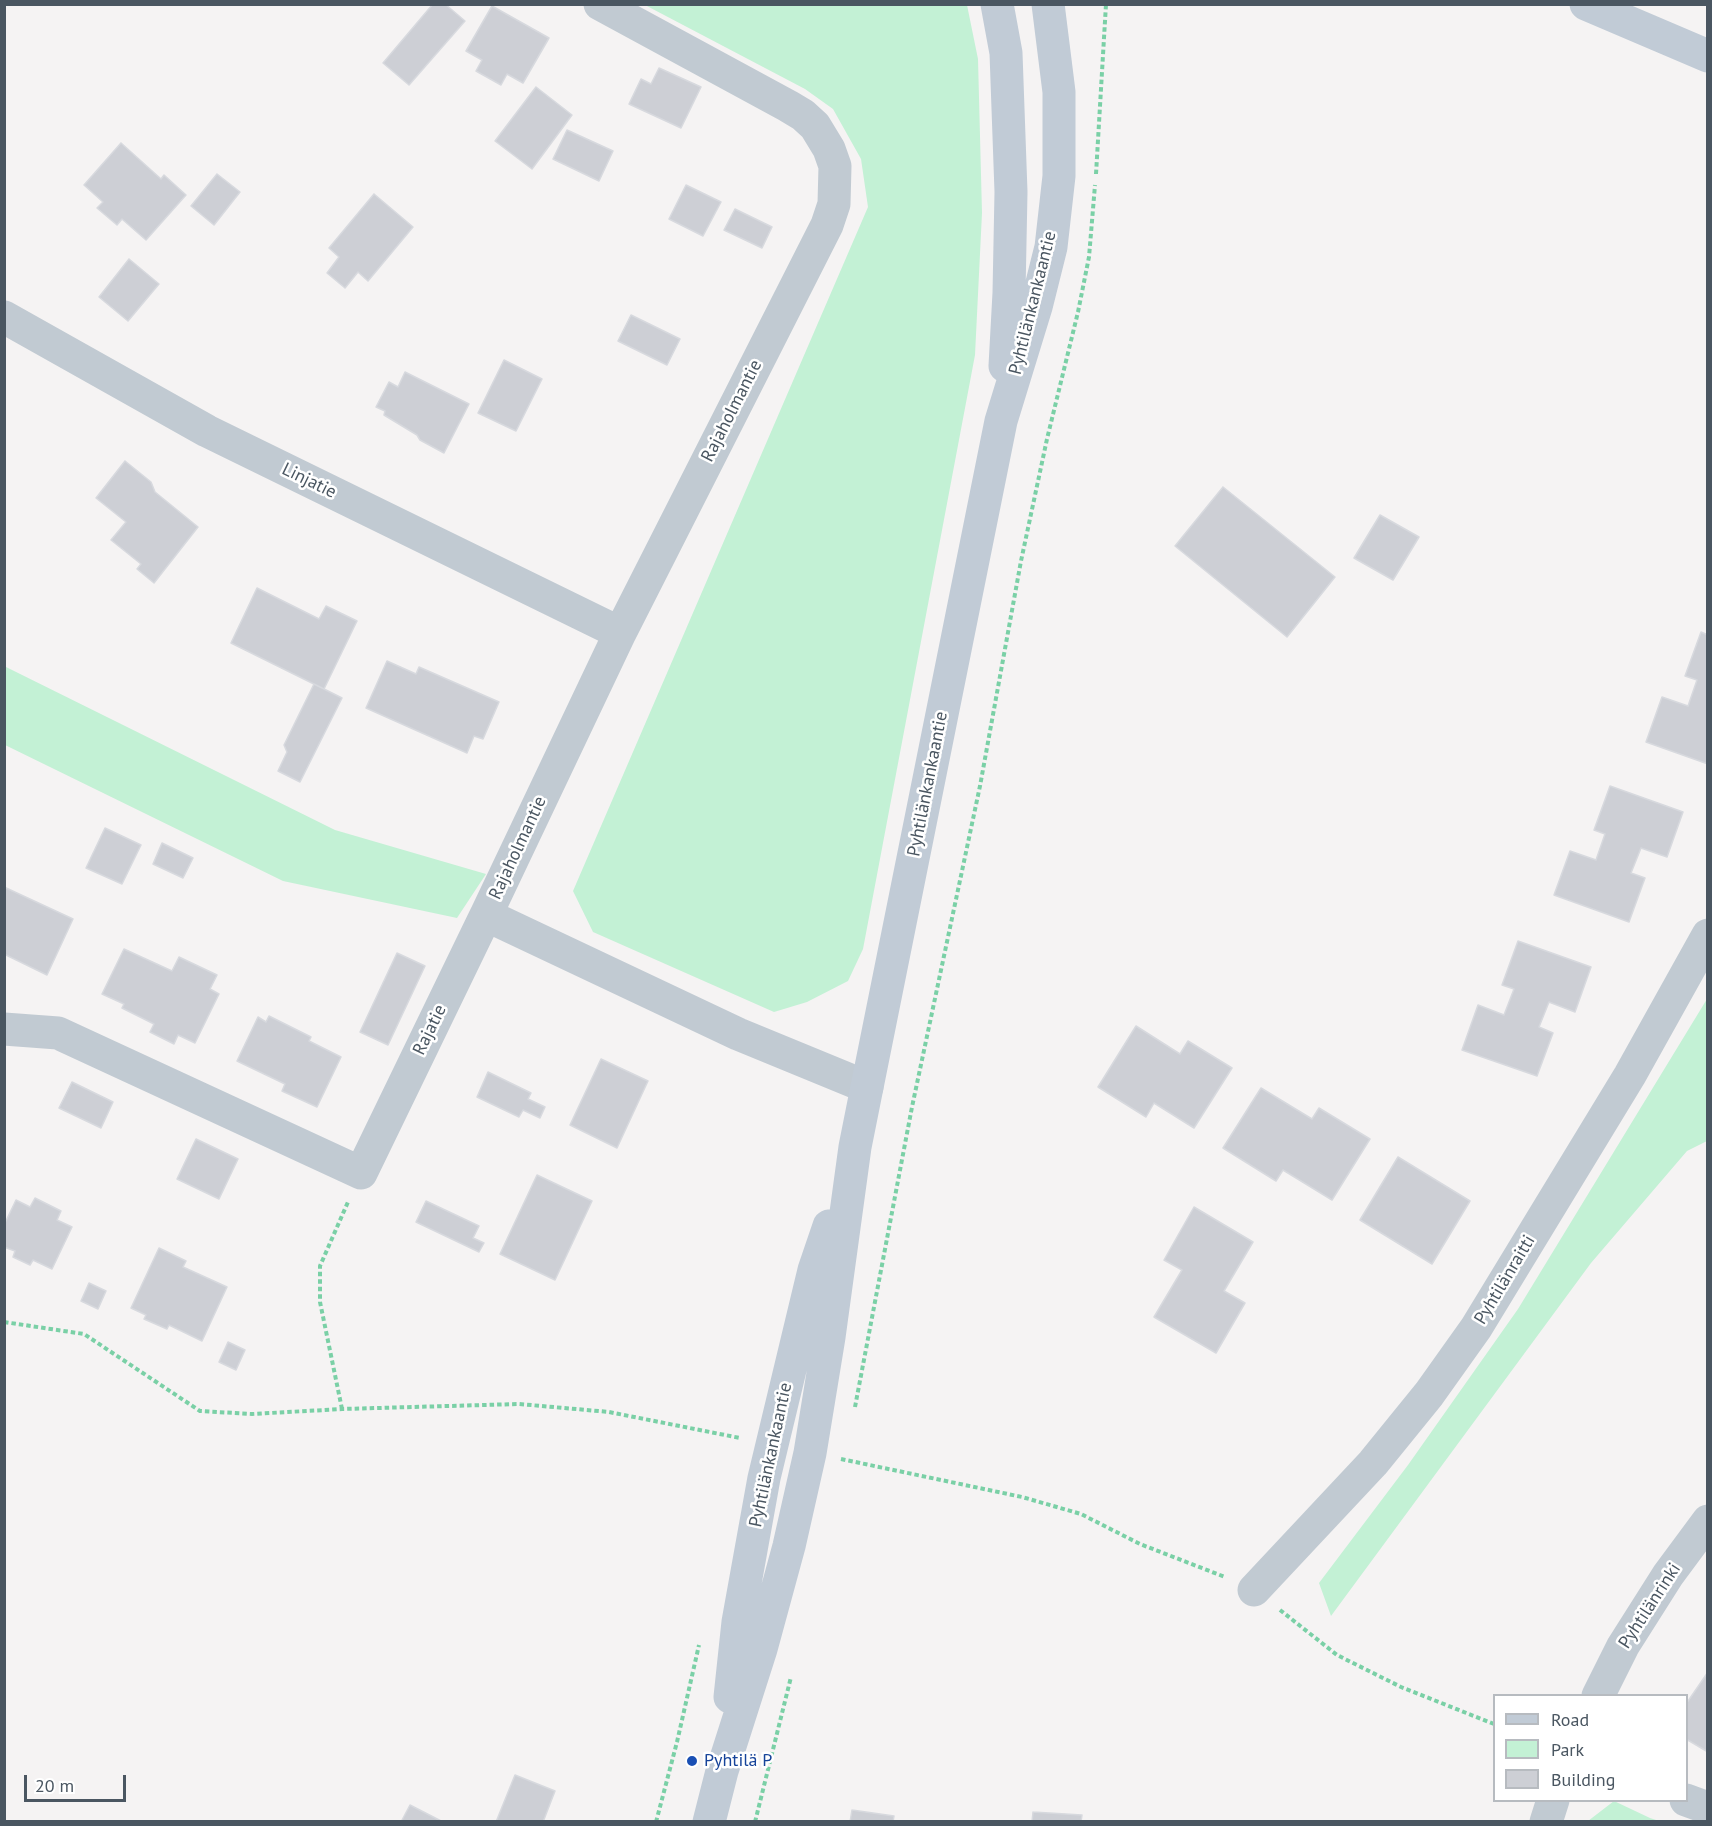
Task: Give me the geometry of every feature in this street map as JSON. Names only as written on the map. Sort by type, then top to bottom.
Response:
[{"type":"street","name":"Rajaholmantie","points":[[486,915],[620,633],[827,225],[834,204],[835,166],[829,149],[815,126],[803,115],[600,4]]},
{"type":"street","name":"Pyhtilänkankaantie","points":[[997,4],[1006,53],[1011,192],[1009,293],[1001,421]]},
{"type":"street","name":"Pyhtilänkankaantie","points":[[709,1821],[789,1546],[810,1453],[829,1337],[855,1147],[1001,421],[1036,307],[1050,247],[1059,176],[1059,92],[1048,4]]},
{"type":"street","points":[[1586,4],[1707,56]]},
{"type":"street","name":"Linjatie","points":[[4,317],[207,430],[620,633]]},
{"type":"street","points":[[486,915],[738,1034],[867,1087]]},
{"type":"street","name":"Rajatie","points":[[362,1173],[486,915]]},
{"type":"street","name":"Pyhtilänraitti","points":[[1254,1590],[1373,1463],[1430,1394],[1476,1328],[1630,1075],[1707,935]]},
{"type":"street","points":[[4,1029],[58,1034],[362,1173]]},
{"type":"street","name":"Pyhtilänkankaantie","points":[[722,1771],[738,1622],[764,1478],[814,1270],[855,1147]]},
{"type":"street","name":"Pyhtilänrinki","points":[[1599,1694],[1623,1646],[1668,1575],[1707,1521]]},
{"type":"street","points":[[1688,1801],[1707,1808]]},
{"type":"street","points":[[1546,1821],[1552,1802]]},
{"type":"path","points":[[853,1418],[912,1107],[982,775],[1021,561],[1089,257],[1106,4]]},
{"type":"path","points":[[342,1409],[320,1302],[320,1266],[362,1173]]},
{"type":"path","points":[[4,1322],[84,1334],[200,1411],[252,1414],[519,1404],[609,1412],[772,1445]]},
{"type":"path","points":[[844,1460],[846,1449]]},
{"type":"path","points":[[810,1453],[1022,1497],[1081,1514],[1140,1544],[1201,1566],[1254,1590],[1337,1655],[1401,1687],[1493,1724]]},
{"type":"path","points":[[656,1821],[677,1742],[699,1643]]},
{"type":"green space","points":[[645,5],[967,5],[978,59],[982,213],[975,355],[863,949],[848,981],[807,1002],[774,1012],[593,932],[573,891],[868,207],[861,159],[833,109],[805,89]]},
{"type":"green space","points":[[4,666],[335,830],[486,874],[457,918],[283,881],[5,745]]},
{"type":"green space","points":[[1707,999],[1707,1141],[1687,1151],[1591,1263],[1331,1616],[1319,1583],[1408,1465],[1518,1309]]},
{"type":"green space","points":[[1613,1802],[1616,1802],[1659,1821],[1588,1821]]},
{"type":"building","points":[[433,4],[445,4],[465,21],[409,85],[383,63]]},
{"type":"building","points":[[492,6],[549,38],[523,83],[507,74],[501,85],[476,71],[482,60],[466,51]]},
{"type":"building","points":[[659,68],[701,87],[681,128],[629,104],[641,79],[651,84]]},
{"type":"building","points":[[536,87],[572,115],[532,169],[495,141]]},
{"type":"building","points":[[567,130],[613,151],[599,181],[553,159]]},
{"type":"building","points":[[121,143],[161,179],[164,175],[186,195],[146,240],[122,219],[117,225],[97,208],[103,202],[84,185]]},
{"type":"building","points":[[217,174],[240,192],[214,225],[191,206]]},
{"type":"building","points":[[686,185],[721,202],[703,236],[669,219]]},
{"type":"building","points":[[374,194],[413,227],[368,281],[358,272],[345,288],[327,273],[339,257],[329,248]]},
{"type":"building","points":[[735,209],[772,227],[762,248],[724,230]]},
{"type":"building","points":[[129,259],[159,284],[128,321],[99,297]]},
{"type":"building","points":[[631,315],[680,339],[667,365],[618,341]]},
{"type":"building","points":[[504,360],[542,379],[516,431],[478,413]]},
{"type":"building","points":[[405,372],[469,404],[444,453],[420,440],[417,435],[384,415],[385,411],[376,407],[389,382],[398,387]]},
{"type":"building","points":[[125,461],[151,482],[155,492],[198,527],[154,583],[137,569],[141,564],[111,540],[126,522],[96,498]]},
{"type":"building","points":[[1223,487],[1335,577],[1287,637],[1175,546]]},
{"type":"building","points":[[1380,515],[1419,537],[1393,580],[1354,558]]},
{"type":"building","points":[[257,588],[319,619],[326,606],[357,621],[324,689],[231,643]]},
{"type":"building","points":[[1701,632],[1708,635],[1708,764],[1646,742],[1662,697],[1688,706],[1697,680],[1685,676]]},
{"type":"building","points":[[387,661],[416,674],[419,667],[499,702],[483,739],[474,736],[467,753],[366,708]]},
{"type":"building","points":[[314,684],[342,698],[300,782],[278,771],[287,752],[284,745]]},
{"type":"building","points":[[1610,786],[1683,812],[1667,857],[1641,848],[1631,873],[1645,878],[1629,922],[1554,895],[1570,851],[1596,860],[1605,834],[1594,830]]},
{"type":"building","points":[[105,828],[141,845],[122,884],[86,868]]},
{"type":"building","points":[[162,843],[193,858],[183,878],[153,864]]},
{"type":"building","points":[[4,887],[73,919],[47,975],[4,954]]},
{"type":"building","points":[[1518,941],[1591,967],[1575,1012],[1549,1002],[1539,1027],[1553,1033],[1537,1076],[1462,1050],[1478,1005],[1504,1015],[1514,989],[1502,985]]},
{"type":"building","points":[[124,949],[172,971],[179,957],[217,975],[210,989],[219,994],[195,1043],[178,1035],[174,1044],[150,1032],[154,1024],[122,1008],[124,1004],[102,994]]},
{"type":"building","points":[[397,953],[425,966],[388,1045],[360,1032]]},
{"type":"building","points":[[269,1016],[311,1037],[309,1041],[341,1057],[317,1107],[282,1091],[285,1084],[237,1061],[258,1017],[266,1022]]},
{"type":"building","points":[[1136,1026],[1180,1054],[1188,1041],[1232,1068],[1194,1128],[1154,1103],[1146,1117],[1098,1087]]},
{"type":"building","points":[[601,1059],[648,1081],[617,1148],[570,1125]]},
{"type":"building","points":[[488,1072],[531,1093],[528,1099],[545,1107],[540,1118],[523,1110],[519,1117],[477,1097]]},
{"type":"building","points":[[72,1082],[113,1102],[101,1128],[59,1108]]},
{"type":"building","points":[[1261,1088],[1312,1119],[1319,1108],[1370,1139],[1332,1200],[1283,1170],[1276,1181],[1223,1148]]},
{"type":"building","points":[[196,1139],[238,1159],[219,1199],[177,1179]]},
{"type":"building","points":[[1398,1157],[1470,1201],[1432,1264],[1360,1220]]},
{"type":"building","points":[[537,1175],[592,1201],[555,1280],[500,1254]]},
{"type":"building","points":[[35,1198],[61,1211],[57,1220],[72,1227],[52,1269],[33,1260],[30,1265],[13,1257],[15,1251],[4,1247],[4,1225],[16,1200],[30,1207]]},
{"type":"building","points":[[426,1201],[479,1226],[473,1238],[484,1243],[479,1252],[416,1222]]},
{"type":"building","points":[[1194,1207],[1253,1242],[1224,1291],[1245,1303],[1216,1353],[1154,1317],[1182,1270],[1164,1260]]},
{"type":"building","points":[[159,1248],[186,1261],[183,1267],[227,1287],[202,1341],[169,1325],[167,1329],[144,1319],[146,1315],[131,1308]]},
{"type":"building","points":[[89,1283],[106,1291],[98,1309],[81,1301]]},
{"type":"building","points":[[228,1342],[245,1350],[236,1370],[219,1362]]},
{"type":"building","points":[[1708,1672],[1708,1752],[1688,1740],[1688,1701]]},
{"type":"building","points":[[515,1775],[555,1791],[543,1822],[496,1822]]},
{"type":"building","points":[[410,1805],[443,1822],[401,1822]]},
{"type":"building","points":[[852,1810],[894,1816],[893,1822],[850,1822]]},
{"type":"building","points":[[1033,1812],[1082,1815],[1081,1822],[1032,1822]]},
{"type":"place","name":"Pyhtilä P","points":[[692,1761]]}]
